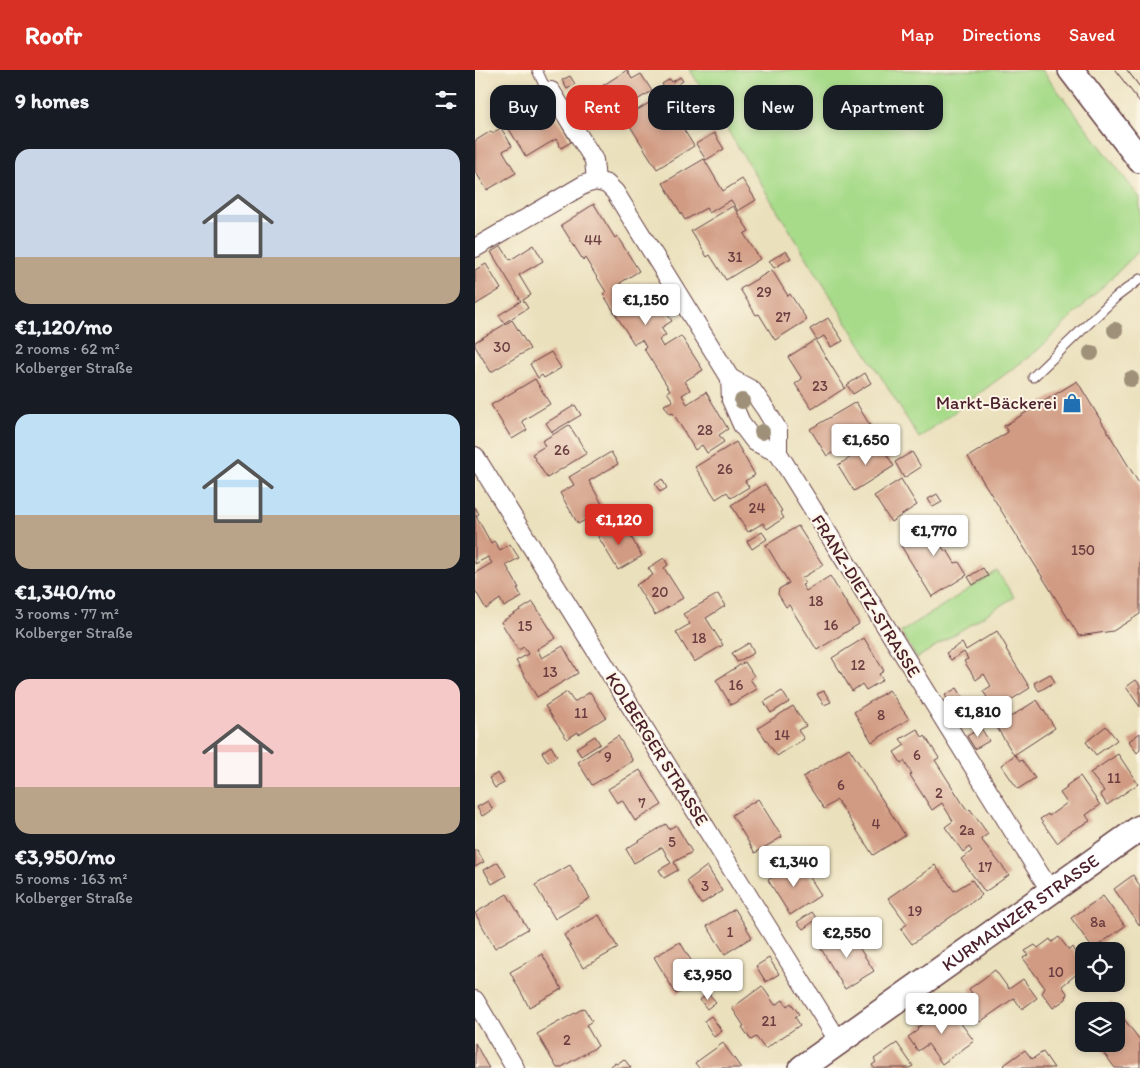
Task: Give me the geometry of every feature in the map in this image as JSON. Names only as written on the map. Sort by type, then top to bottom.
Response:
[{"type":"main road","points":[[1071,70],[1140,160]]},
{"type":"main road","name":"KURMAINZER STRASSE","points":[[802,1068],[1140,828]]},
{"type":"street","points":[[475,248],[585,184],[596,181],[595,160],[556,99]]},
{"type":"street","name":"FRANZ-DIETZ-STRASSE","points":[[596,181],[607,184],[615,192],[730,378],[731,400],[741,425],[755,442],[778,453]]},
{"type":"street","name":"FRANZ-DIETZ-STRASSE","points":[[730,378],[752,390],[766,410],[778,430],[778,453],[1051,892]]},
{"type":"street","points":[[741,425],[766,410]]},
{"type":"street","name":"KOLBERGER STRASSE","points":[[475,456],[839,1042]]},
{"type":"street","points":[[475,1000],[515,1068]]},
{"type":"lane","points":[[537,70],[545,85]]},
{"type":"lane","points":[[1033,377],[1116,297],[1140,279]]},
{"type":"green space","points":[[690,70],[1042,70],[1140,198],[1140,250],[1038,350],[919,438],[727,130],[734,130],[734,85],[699,85]]},
{"type":"green space","points":[[997,571],[1014,597],[917,658],[901,632]]},
{"type":"building","points":[[627,70],[632,79],[641,74],[648,85],[648,93],[638,99],[638,85],[604,85]]},
{"type":"building","points":[[570,76],[575,84],[566,85],[566,87],[562,80]]},
{"type":"building","points":[[680,77],[683,81],[677,85],[662,84],[670,79],[672,82]]},
{"type":"building","points":[[648,104],[648,130],[684,130],[694,146],[657,169],[633,130],[638,130],[638,110]]},
{"type":"building","points":[[557,118],[571,142],[561,148],[556,139],[526,157],[510,130],[556,130]]},
{"type":"building","points":[[502,130],[512,146],[503,151],[516,173],[487,190],[475,171],[475,141],[491,131],[492,133]]},
{"type":"building","points":[[714,133],[724,149],[706,160],[696,144]]},
{"type":"building","points":[[704,159],[723,191],[742,179],[756,200],[738,211],[731,200],[709,213],[706,208],[685,220],[663,183]]},
{"type":"building","points":[[594,204],[615,238],[617,236],[639,271],[620,283],[629,297],[646,286],[672,321],[661,328],[666,335],[659,340],[663,347],[681,336],[703,370],[685,381],[690,390],[682,395],[687,404],[706,392],[728,429],[719,435],[724,442],[707,453],[702,445],[695,450],[673,413],[670,414],[664,405],[673,401],[667,392],[670,390],[644,349],[646,347],[642,340],[634,344],[603,294],[606,292],[585,258],[583,260],[561,225]]},
{"type":"building","points":[[733,206],[749,231],[744,234],[760,259],[726,280],[710,255],[707,257],[691,231]]},
{"type":"building","points":[[534,245],[543,261],[519,275],[531,295],[523,300],[528,308],[504,323],[499,315],[521,301],[491,252],[501,246],[510,260]]},
{"type":"building","points":[[786,251],[791,258],[774,268],[769,261]]},
{"type":"building","points":[[486,264],[501,289],[475,305],[475,270]]},
{"type":"building","points":[[772,270],[788,296],[790,294],[807,320],[775,340],[759,314],[756,315],[740,289]]},
{"type":"building","points":[[828,318],[843,341],[831,347],[824,336],[817,340],[810,329]]},
{"type":"building","points":[[512,320],[530,349],[491,372],[475,346],[475,342]]},
{"type":"building","points":[[815,340],[845,388],[812,409],[795,384],[802,379],[788,357]]},
{"type":"building","points":[[551,352],[561,368],[544,378],[542,375],[538,378],[530,364]]},
{"type":"building","points":[[865,373],[871,383],[853,394],[847,385]]},
{"type":"building","points":[[535,379],[550,404],[522,421],[527,430],[512,439],[491,405]]},
{"type":"building","points":[[1077,381],[1140,485],[1140,614],[1113,631],[1079,636],[968,457],[1008,432],[1004,426]]},
{"type":"building","points":[[856,402],[872,429],[827,456],[810,429]]},
{"type":"building","points":[[575,405],[581,415],[552,432],[546,423]]},
{"type":"building","points":[[569,425],[587,453],[547,478],[532,454],[545,446],[542,441]]},
{"type":"building","points":[[878,441],[894,466],[854,491],[838,465]]},
{"type":"building","points":[[736,442],[755,475],[745,481],[749,487],[731,498],[727,492],[716,499],[695,467]]},
{"type":"building","points":[[611,452],[618,464],[589,481],[605,509],[578,524],[560,493],[574,485],[569,477]]},
{"type":"building","points":[[912,452],[921,467],[904,478],[895,462]]},
{"type":"building","points":[[662,479],[667,488],[660,492],[655,484]]},
{"type":"building","points":[[901,479],[917,505],[891,522],[874,496]]},
{"type":"building","points":[[765,484],[782,511],[780,512],[784,518],[767,529],[763,523],[748,532],[731,505]]},
{"type":"building","points":[[937,494],[942,502],[933,507],[928,499]]},
{"type":"building","points":[[475,507],[479,514],[476,516],[491,543],[494,541],[500,550],[510,544],[519,558],[506,565],[522,597],[504,607],[500,599],[486,609],[475,590],[475,573],[492,563],[488,557],[475,564]]},
{"type":"building","points":[[943,517],[956,538],[942,547],[945,551],[947,550],[955,563],[959,562],[967,575],[932,597],[900,544]]},
{"type":"building","points":[[613,523],[620,534],[627,530],[642,556],[618,570],[596,533]]},
{"type":"building","points":[[798,526],[823,565],[802,578],[805,584],[802,585],[806,591],[830,576],[859,624],[817,650],[789,605],[786,607],[778,594],[779,589],[789,583],[766,545]]},
{"type":"building","points":[[762,532],[767,539],[752,549],[747,541]]},
{"type":"building","points":[[664,558],[668,565],[664,568],[683,598],[655,615],[636,585],[653,575],[648,568]]},
{"type":"building","points":[[983,568],[988,576],[973,585],[968,577]]},
{"type":"building","points":[[718,594],[725,606],[706,618],[723,645],[694,662],[676,632],[690,624],[683,614]]},
{"type":"building","points":[[533,602],[556,638],[537,649],[542,658],[563,646],[578,673],[537,697],[516,661],[528,654],[524,647],[518,650],[501,622]]},
{"type":"building","points":[[997,631],[1030,688],[995,710],[983,691],[991,686],[984,674],[976,680],[964,661],[968,659],[964,652],[951,660],[946,653],[962,643],[966,650]]},
{"type":"building","points":[[864,638],[884,671],[879,674],[883,680],[866,690],[862,684],[852,691],[832,658]]},
{"type":"building","points":[[749,643],[754,653],[737,662],[732,653]]},
{"type":"building","points":[[745,662],[754,676],[750,679],[757,689],[731,705],[716,680]]},
{"type":"building","points":[[1050,674],[1055,682],[1039,691],[1034,683]]},
{"type":"building","points":[[1136,680],[1140,685],[1140,707],[1126,687]]},
{"type":"building","points":[[957,688],[967,704],[955,711],[945,695]]},
{"type":"building","points":[[889,690],[909,719],[872,742],[854,712]]},
{"type":"building","points":[[782,691],[789,702],[771,713],[764,702]]},
{"type":"building","points":[[824,691],[831,702],[824,705],[817,694]]},
{"type":"building","points":[[567,692],[574,702],[590,692],[606,717],[579,734],[578,732],[567,739],[545,706]]},
{"type":"building","points":[[1037,700],[1055,728],[1014,755],[996,726]]},
{"type":"building","points":[[793,706],[806,726],[798,730],[804,739],[777,756],[758,728]]},
{"type":"building","points":[[1106,726],[1117,740],[1096,755],[1086,742]]},
{"type":"building","points":[[981,728],[989,741],[975,749],[967,736]]},
{"type":"building","points":[[917,729],[923,738],[925,736],[939,758],[935,760],[963,804],[968,811],[970,809],[988,834],[981,839],[1009,875],[985,892],[961,859],[972,851],[969,847],[963,852],[945,827],[953,821],[942,803],[932,810],[910,775],[912,774],[904,761],[901,763],[894,752],[905,745],[900,739]]},
{"type":"building","points":[[1140,733],[1140,750],[1137,753],[1129,741]]},
{"type":"building","points":[[595,736],[600,744],[581,756],[576,748]]},
{"type":"building","points":[[618,736],[633,761],[592,785],[578,762]]},
{"type":"building","points":[[551,746],[557,756],[548,762],[542,752]]},
{"type":"building","points":[[849,748],[905,835],[873,855],[837,800],[824,809],[803,777]]},
{"type":"building","points":[[1118,754],[1138,784],[1107,805],[1100,794],[1104,791],[1090,773]]},
{"type":"building","points":[[1015,755],[1020,761],[1022,760],[1035,778],[1018,789],[1001,765]]},
{"type":"building","points":[[640,770],[662,805],[635,821],[622,800],[617,803],[608,789]]},
{"type":"building","points":[[498,773],[504,783],[495,788],[489,778]]},
{"type":"building","points":[[1080,776],[1100,805],[1086,815],[1090,821],[1073,830],[1057,843],[1040,819],[1048,814],[1049,816],[1067,803],[1060,793]]},
{"type":"building","points":[[758,799],[782,837],[755,853],[732,815]]},
{"type":"building","points":[[488,801],[493,810],[482,816],[477,807]]},
{"type":"building","points":[[666,824],[669,829],[676,825],[692,852],[674,862],[678,870],[664,878],[659,870],[671,863],[662,847],[634,863],[626,849]]},
{"type":"building","points":[[477,850],[484,862],[475,867],[475,851]]},
{"type":"building","points":[[799,860],[821,895],[790,915],[768,880]]},
{"type":"building","points":[[498,862],[506,876],[492,884],[484,870]]},
{"type":"building","points":[[570,865],[590,898],[555,919],[535,885]]},
{"type":"building","points":[[935,865],[954,891],[972,880],[982,895],[912,944],[901,929],[907,924],[888,898]]},
{"type":"building","points":[[707,866],[722,891],[701,904],[687,881]]},
{"type":"building","points":[[1133,875],[1140,886],[1140,926],[1114,889]]},
{"type":"building","points":[[507,894],[528,929],[495,948],[475,913]]},
{"type":"building","points":[[1103,896],[1125,926],[1103,942],[1088,942],[1071,918]]},
{"type":"building","points":[[735,909],[752,937],[725,954],[707,926]]},
{"type":"building","points":[[812,912],[817,919],[803,929],[797,922]]},
{"type":"building","points":[[599,915],[618,948],[583,968],[564,935]]},
{"type":"building","points":[[848,930],[874,971],[845,989],[820,947]]},
{"type":"building","points":[[1059,937],[1069,950],[1072,947],[1075,952],[1075,975],[1062,986],[1067,993],[1066,999],[1053,1008],[1042,993],[1045,988],[1023,958],[1028,955],[1025,951],[1035,945],[1038,948],[1050,939],[1052,942]]},
{"type":"building","points":[[680,942],[702,979],[676,994],[654,957]]},
{"type":"building","points":[[542,954],[562,989],[529,1007],[510,972]]},
{"type":"building","points":[[769,958],[779,974],[766,982],[756,966]]},
{"type":"building","points":[[995,970],[1009,989],[1023,979],[1037,998],[1022,1009],[1014,998],[980,1022],[965,1002],[974,996],[969,989]]},
{"type":"building","points":[[762,986],[775,1005],[783,1000],[787,1006],[791,1003],[799,1014],[795,1017],[800,1025],[765,1049],[756,1037],[751,1040],[732,1008]]},
{"type":"building","points":[[708,993],[716,1002],[707,1009],[700,1000]]},
{"type":"building","points":[[948,1006],[974,1041],[942,1064],[928,1044],[918,1051],[908,1037],[918,1030],[917,1028]]},
{"type":"building","points":[[584,1008],[592,1021],[586,1025],[598,1046],[557,1068],[537,1034]]},
{"type":"building","points":[[711,1016],[722,1031],[714,1037],[704,1021]]},
{"type":"building","points":[[1125,1020],[1140,1040],[1140,1068],[1115,1068],[1103,1052],[1125,1052]]},
{"type":"building","points":[[475,1043],[487,1065],[489,1068],[475,1068]]},
{"type":"building","points":[[723,1043],[741,1068],[699,1068],[695,1063]]},
{"type":"building","points":[[897,1043],[913,1066],[909,1068],[874,1068],[872,1065],[876,1062],[874,1059]]},
{"type":"building","points":[[1025,1050],[1032,1059],[1043,1052],[1054,1068],[1007,1068],[1004,1065]]},
{"type":"building","points":[[624,1059],[631,1068],[608,1068],[615,1063],[617,1064]]},
{"type":"tram line","points":[[1115,70],[1140,102]]},
{"type":"tram line","points":[[1127,70],[1140,87]]},
{"type":"place","name":"Markt-Bäckerei","points":[[1072,403]]}]
